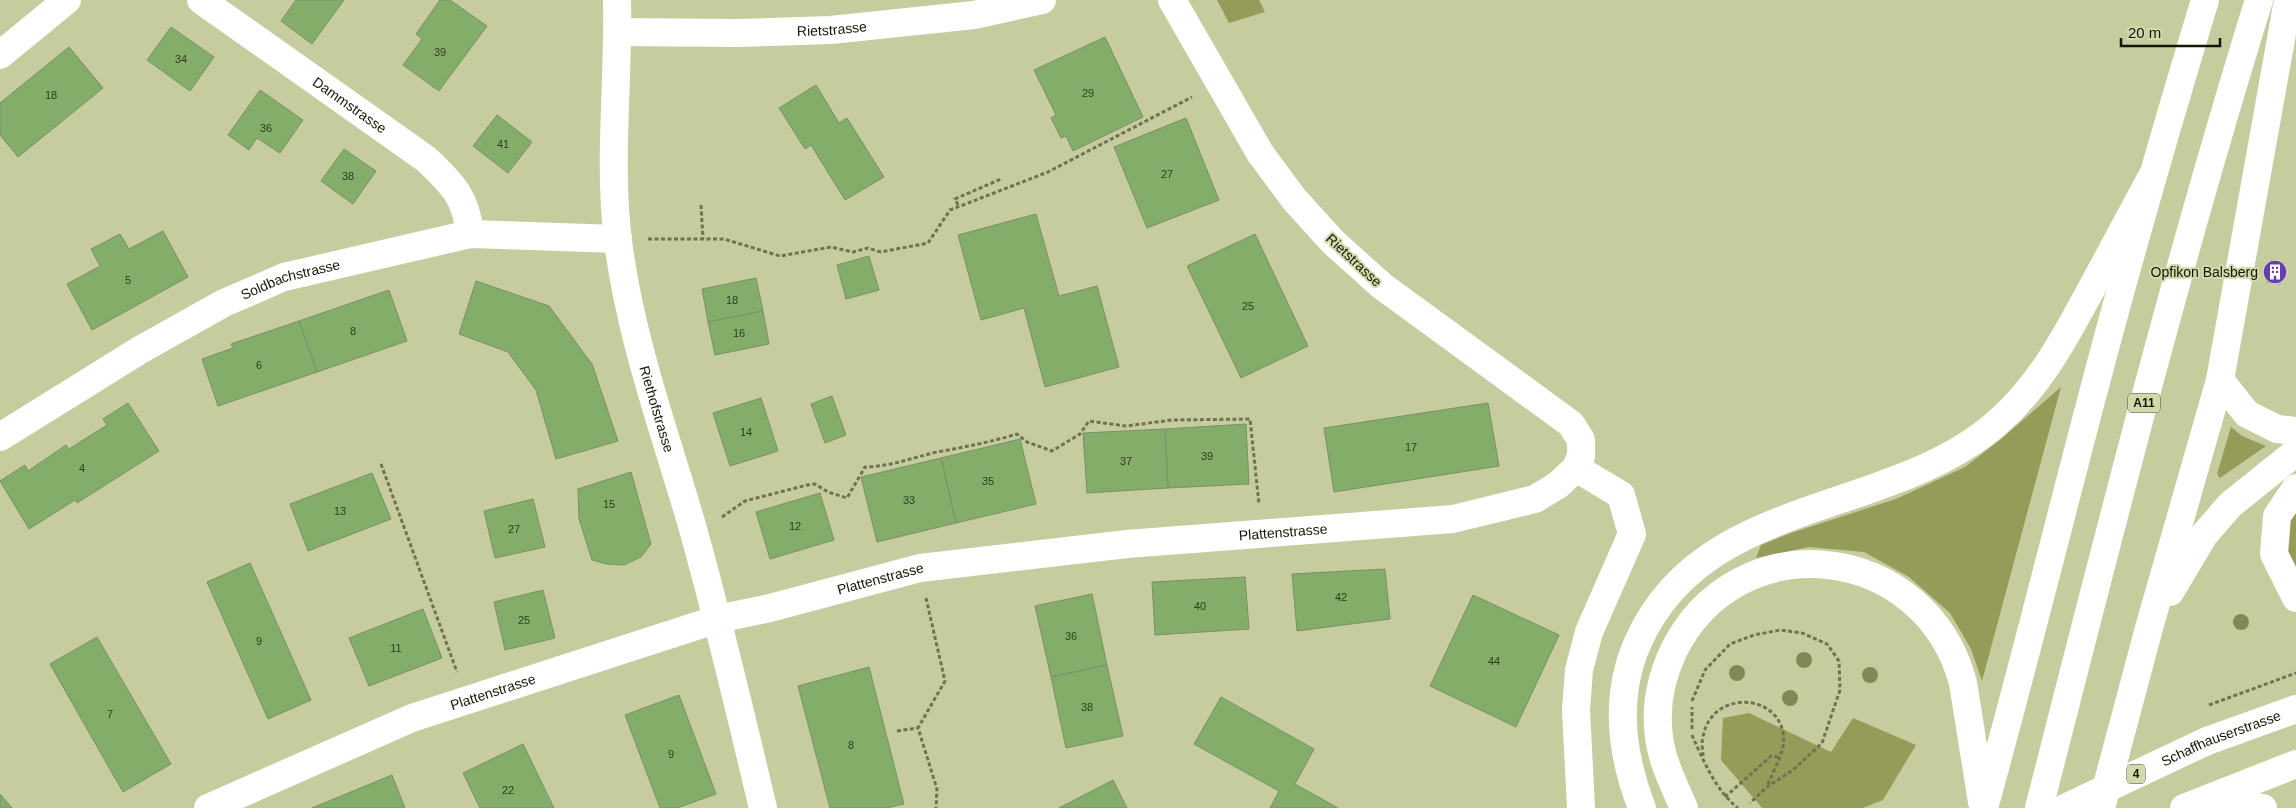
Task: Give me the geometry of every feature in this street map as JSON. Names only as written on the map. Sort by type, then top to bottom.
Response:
[{"type":"main road","points":[[0,55],[67,0]]},
{"type":"main road","name":"Dammstrasse","points":[[201,0],[426,159],[454,186],[468,213],[470,234]]},
{"type":"main road","name":"Riethofstrasse","points":[[617,0],[618,32],[613,134],[630,239],[631,315],[718,618],[763,808]]},
{"type":"main road","name":"Rietstrasse","points":[[618,32],[728,33],[831,30],[974,16],[1042,0]]},
{"type":"main road","name":"Rietstrasse","points":[[1172,0],[1260,153],[1294,199],[1333,242],[1382,286],[1571,424],[1581,440],[1581,456],[1576,468]]},
{"type":"main road","points":[[1983,808],[2019,682],[2092,396],[2152,176],[2205,0]]},
{"type":"main road","name":"A11","points":[[2039,808],[2157,352],[2222,119],[2259,0]]},
{"type":"main road","points":[[2101,808],[2149,628],[2220,380],[2288,0]]},
{"type":"main road","points":[[1642,808],[1630,773],[1623,742],[1622,710],[1625,682],[1633,653],[1647,622],[1661,601],[1680,579],[1729,544],[1796,514],[1914,473],[1961,449],[1997,423],[2031,388],[2064,340],[2152,176]]},
{"type":"main road","name":"Soldbachstrasse","points":[[0,437],[140,350],[224,303],[284,277],[470,234],[630,239]]},
{"type":"main road","points":[[2220,380],[2247,414],[2277,429],[2296,431]]},
{"type":"main road","points":[[2149,628],[2204,535],[2230,505],[2296,452]]},
{"type":"main road","points":[[1576,468],[1621,495],[1632,534],[1588,632],[1579,670],[1576,710],[1582,808]]},
{"type":"main road","name":"Plattenstrasse","points":[[218,806],[412,718],[718,618],[770,608],[920,568],[1127,544],[1452,519],[1534,499],[1558,485],[1576,468]]},
{"type":"main road","points":[[2296,488],[2277,516],[2274,554],[2296,598]]},
{"type":"main road","points":[[1684,808],[1663,756],[1659,737],[1658,715],[1663,679],[1678,641],[1702,609],[1716,597],[1744,580],[1775,568],[1815,564],[1855,569],[1896,588],[1915,602],[1943,634],[1958,665],[1963,682],[1983,808]]},
{"type":"main road","name":"Schaffhauserstrasse","points":[[2065,808],[2207,741],[2296,709]]},
{"type":"main road","points":[[2194,804],[2296,764]]},
{"type":"main road","points":[[2194,804],[2263,808]]},
{"type":"path","points":[[630,239],[724,239],[780,256],[831,247],[853,252],[868,248],[881,252],[928,243],[950,210],[958,205],[1048,172],[1220,82]]},
{"type":"path","points":[[958,205],[955,199],[1001,179]]},
{"type":"path","points":[[701,205],[703,239]]},
{"type":"path","points":[[722,517],[746,501],[807,485],[815,484],[828,492],[847,498],[865,467],[887,466],[936,453],[987,444],[1018,434],[1027,442],[1052,451],[1080,434],[1089,421],[1126,426],[1172,420],[1250,419],[1262,533]]},
{"type":"path","points":[[381,464],[467,700]]},
{"type":"path","points":[[920,568],[945,681],[918,728],[937,789],[936,808]]},
{"type":"path","points":[[1738,808],[1726,797],[1692,735],[1692,701],[1705,670],[1730,644],[1754,635],[1780,630],[1802,632],[1827,644],[1839,661],[1840,690],[1822,743],[1793,770],[1767,787],[1750,803]]},
{"type":"path","points":[[2219,700],[2296,673]]},
{"type":"path","points":[[1702,756],[1702,736],[1709,720],[1719,709],[1742,702],[1757,703],[1771,712],[1779,722],[1783,733],[1783,747],[1767,787]]},
{"type":"path","points":[[897,731],[918,728]]},
{"type":"path","points":[[1726,797],[1771,756],[1779,757]]},
{"type":"green space","points":[[1217,0],[1259,0],[1265,12],[1229,23]]},
{"type":"green space","points":[[2061,387],[1982,681],[1971,649],[1950,613],[1909,577],[1864,552],[1809,547],[1756,558],[1761,545],[1791,533],[1896,499],[1965,467],[2000,440]]},
{"type":"green space","points":[[2231,427],[2242,436],[2266,446],[2220,478],[2217,474]]},
{"type":"green space","points":[[2296,505],[2296,579],[2285,559],[2285,525]]},
{"type":"green space","points":[[1749,713],[1831,752],[1853,718],[1916,745],[1883,800],[1863,808],[1762,808],[1721,760],[1723,718]]},
{"type":"building","points":[[296,0],[344,0],[312,44],[281,21]]},
{"type":"building","points":[[440,0],[450,0],[487,26],[439,91],[403,65],[422,39],[416,34]]},
{"type":"building","points":[[171,27],[214,57],[190,91],[147,60]]},
{"type":"building","points":[[1105,37],[1143,117],[1073,151],[1066,136],[1061,138],[1051,118],[1056,115],[1034,70]]},
{"type":"building","points":[[69,47],[103,88],[18,157],[0,135],[0,103]]},
{"type":"building","points":[[816,85],[839,123],[847,118],[884,177],[845,200],[811,145],[805,149],[779,108]]},
{"type":"building","points":[[260,90],[303,120],[280,153],[257,138],[249,150],[228,135]]},
{"type":"building","points":[[497,115],[532,142],[508,173],[473,146]]},
{"type":"building","points":[[1186,118],[1219,200],[1147,228],[1114,147]]},
{"type":"building","points":[[344,149],[376,171],[353,204],[321,181]]},
{"type":"building","points":[[1036,214],[1059,296],[1097,286],[1119,367],[1045,387],[1024,308],[981,320],[958,235]]},
{"type":"building","points":[[163,231],[188,277],[92,330],[67,284],[100,266],[91,249],[120,234],[129,249]]},
{"type":"building","points":[[1255,234],[1308,346],[1241,378],[1187,266]]},
{"type":"building","points":[[869,256],[879,290],[846,299],[837,265]]},
{"type":"building","name":"Opfikon Balsberg","points":[[2271,260],[2284,263],[2280,284],[2267,282]]},
{"type":"building","points":[[756,278],[763,311],[708,322],[702,289]]},
{"type":"building","points":[[476,281],[549,306],[592,364],[618,441],[556,459],[536,390],[508,352],[459,334]]},
{"type":"building","points":[[389,290],[407,341],[317,372],[299,321]]},
{"type":"building","points":[[763,311],[769,344],[715,355],[708,322]]},
{"type":"building","points":[[299,321],[317,372],[218,406],[202,359],[233,348],[231,344]]},
{"type":"building","points":[[832,396],[846,435],[825,443],[811,404]]},
{"type":"building","points":[[761,398],[778,451],[730,466],[713,413]]},
{"type":"building","points":[[128,403],[159,451],[77,503],[75,500],[29,529],[0,481],[25,465],[28,471],[66,445],[69,449],[107,425],[103,419]]},
{"type":"building","points":[[1488,403],[1499,466],[1334,492],[1324,428]]},
{"type":"building","points":[[1246,424],[1249,484],[1168,488],[1165,429]]},
{"type":"building","points":[[1165,429],[1168,488],[1087,493],[1083,433]]},
{"type":"building","points":[[1020,439],[1036,504],[956,523],[941,458]]},
{"type":"building","points":[[941,458],[956,523],[877,542],[861,477]]},
{"type":"building","points":[[631,472],[651,544],[641,557],[624,565],[606,564],[592,560],[579,519],[578,489]]},
{"type":"building","points":[[372,473],[391,519],[308,551],[290,504]]},
{"type":"building","points":[[820,493],[834,540],[770,559],[756,512]]},
{"type":"building","points":[[533,499],[545,547],[495,558],[484,511]]},
{"type":"building","points":[[250,563],[311,700],[268,719],[207,582]]},
{"type":"building","points":[[1385,569],[1390,619],[1297,631],[1292,574]]},
{"type":"building","points":[[1245,577],[1249,629],[1155,635],[1152,582]]},
{"type":"building","points":[[543,590],[555,638],[505,650],[494,602]]},
{"type":"building","points":[[1092,594],[1107,665],[1051,677],[1035,606]]},
{"type":"building","points":[[1473,595],[1559,635],[1516,727],[1430,686]]},
{"type":"building","points":[[423,609],[442,658],[369,686],[349,638]]},
{"type":"building","points":[[97,637],[171,764],[123,792],[50,664]]},
{"type":"building","points":[[1107,665],[1123,736],[1066,748],[1051,677]]},
{"type":"building","points":[[869,667],[904,804],[887,808],[830,808],[798,686]]},
{"type":"building","points":[[679,695],[716,794],[677,808],[660,808],[625,715]]},
{"type":"building","points":[[1221,697],[1314,749],[1295,784],[1338,808],[1270,808],[1279,791],[1194,744]]},
{"type":"building","points":[[523,744],[554,808],[480,808],[463,773]]},
{"type":"building","points":[[392,775],[405,808],[312,808]]},
{"type":"building","points":[[1113,780],[1127,808],[1059,808]]},
{"type":"building","points":[[0,794],[12,808],[0,808]]},
{"type":"place","name":"Opfikon Balsberg","points":[[2275,272]]}]
